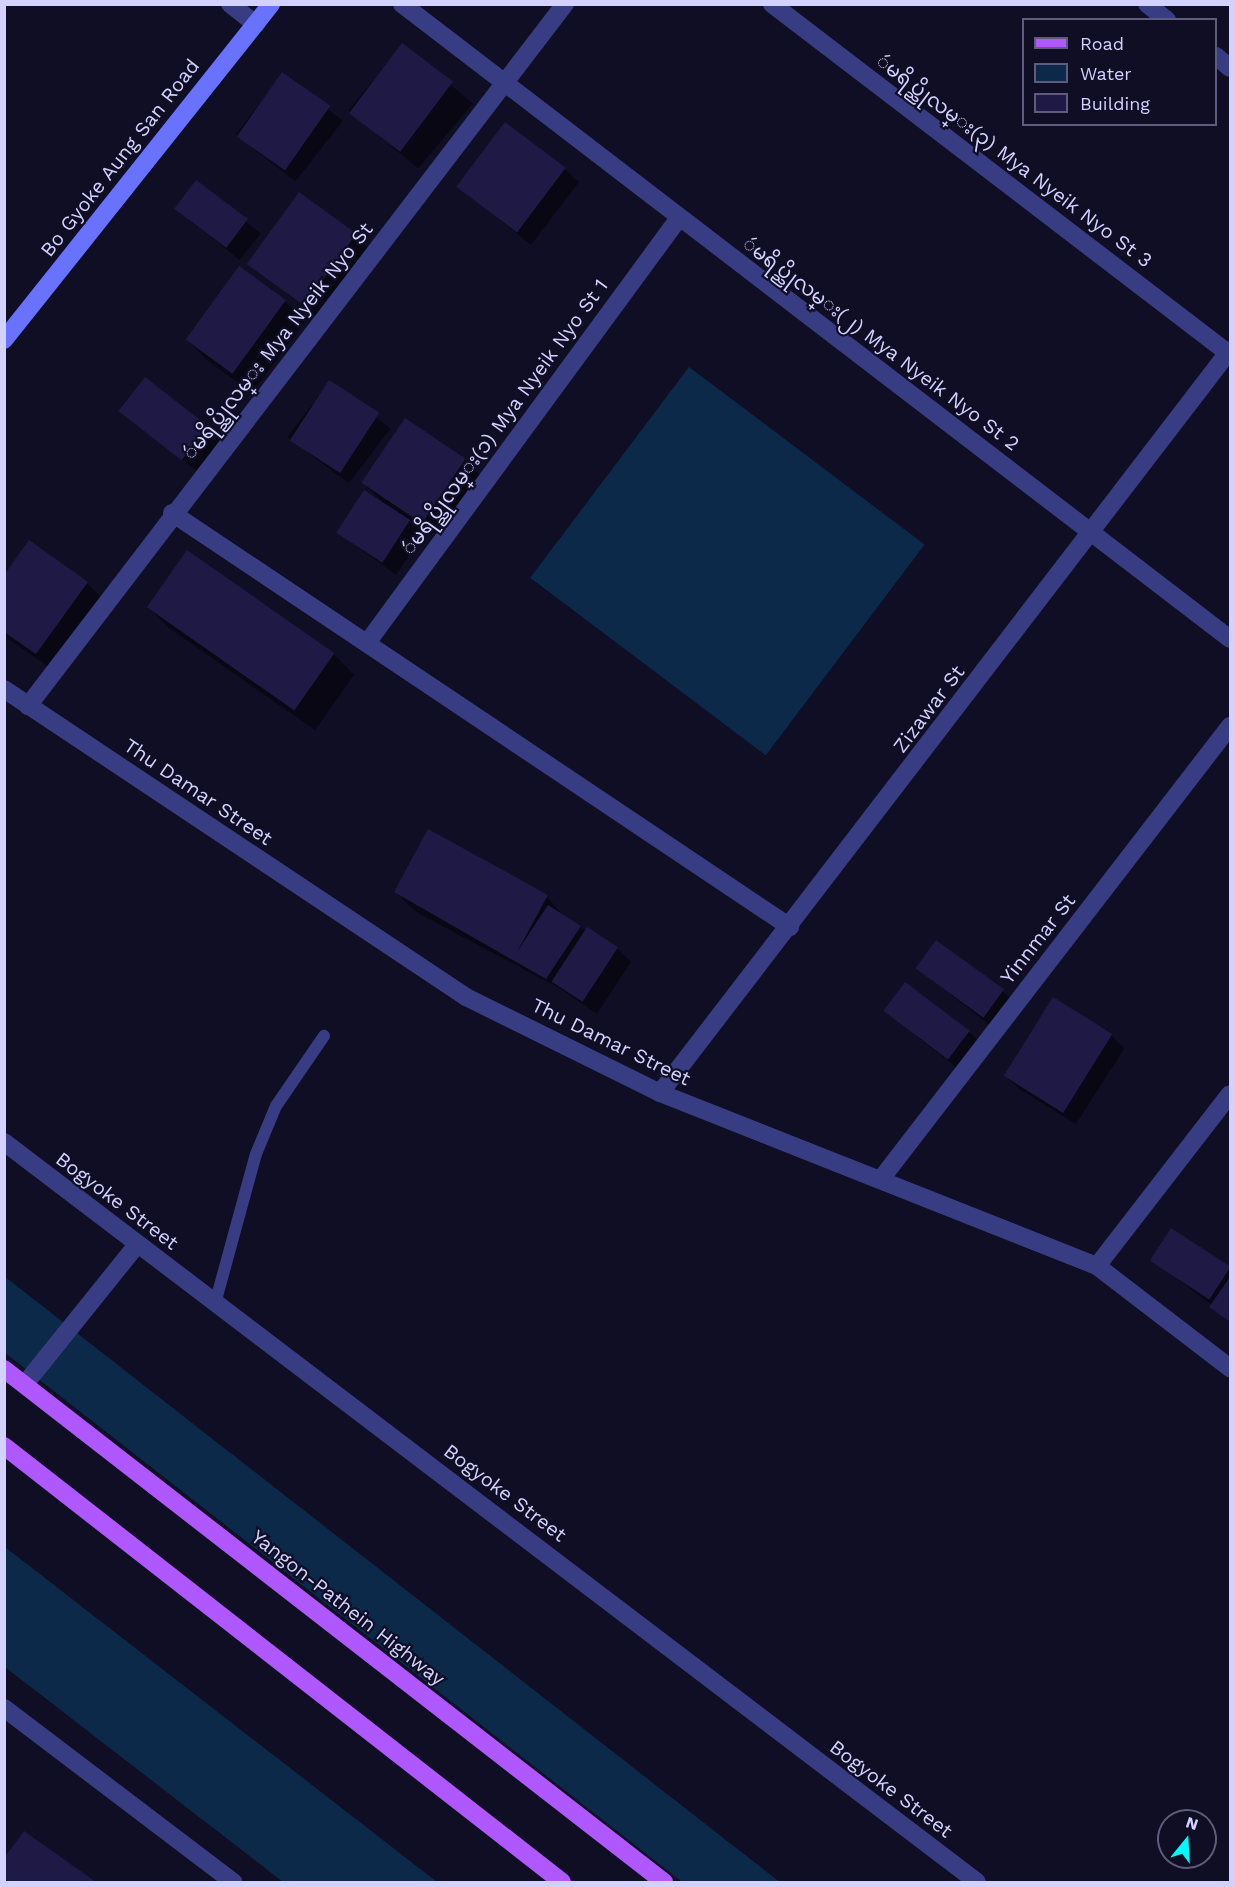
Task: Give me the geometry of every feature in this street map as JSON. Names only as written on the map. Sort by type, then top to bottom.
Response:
[{"type":"main road","name":"Yangon-Pathein Highway","points":[[4,1369],[27,1382],[664,1882]]},
{"type":"main road","points":[[4,1446],[562,1882]]},
{"type":"street","points":[[230,4],[256,24]]},
{"type":"street","name":"Bo Gyoke Aung San Road","points":[[4,340],[271,4]]},
{"type":"street","name":"ဴမရိပ္ညိုလမ္း(၂) Mya Nyeik Nyo St 2","points":[[402,4],[504,85],[1230,639]]},
{"type":"street","name":"ဴမရိပ္ညိုလမ္း Mya Nyeik Nyo St","points":[[28,706],[172,513],[504,85],[564,4]]},
{"type":"street","name":"ဴမရိပ္ညိုလမ္း(၃) Mya Nyeik Nyo St 3","points":[[772,4],[1229,351]]},
{"type":"street","points":[[1147,4],[1164,18]]},
{"type":"street","points":[[1217,58],[1230,68]]},
{"type":"street","name":"ဴမရိပ္ညိုလမ္း(၁) Mya Nyeik Nyo St 1","points":[[367,643],[679,218]]},
{"type":"street","name":"Zizawar St","points":[[660,1093],[790,927],[1229,351]]},
{"type":"street","points":[[172,513],[790,927]]},
{"type":"street","name":"Thu Damar Street","points":[[4,689],[466,997],[660,1093],[1097,1266],[1230,1368]]},
{"type":"street","name":"Yinnmar St","points":[[881,1179],[1230,726]]},
{"type":"street","points":[[1097,1266],[1230,1094]]},
{"type":"street","name":"Bogyoke Street","points":[[4,1142],[136,1246],[216,1300],[977,1882]]},
{"type":"street","points":[[27,1382],[136,1246]]},
{"type":"street","points":[[4,1708],[233,1882]]},
{"type":"lane","points":[[216,1300],[256,1154],[276,1106],[324,1036]]},
{"type":"water","points":[[689,367],[925,545],[766,755],[530,578]]},
{"type":"water","points":[[4,1276],[780,1882],[682,1882],[4,1352]]},
{"type":"water","points":[[5,1547],[437,1882],[283,1882],[5,1667]]},
{"type":"building","points":[[402,43],[453,82],[400,152],[349,113]]},
{"type":"building","points":[[282,72],[330,106],[285,171],[237,137]]},
{"type":"building","points":[[505,122],[566,168],[517,232],[456,187]]},
{"type":"building","points":[[196,180],[248,219],[226,248],[174,209]]},
{"type":"building","points":[[299,192],[356,234],[304,306],[247,264]]},
{"type":"building","points":[[239,266],[286,300],[232,374],[186,340]]},
{"type":"building","points":[[145,377],[208,426],[182,460],[119,411]]},
{"type":"building","points":[[329,380],[379,413],[340,473],[290,440]]},
{"type":"building","points":[[405,418],[466,459],[422,523],[361,483]]},
{"type":"building","points":[[364,490],[410,520],[382,563],[336,533]]},
{"type":"building","points":[[29,540],[88,582],[36,654],[4,632],[4,575]]},
{"type":"building","points":[[187,550],[334,653],[294,711],[147,607]]},
{"type":"building","points":[[428,829],[548,895],[517,952],[548,905],[581,926],[546,979],[394,892]]},
{"type":"building","points":[[587,927],[618,947],[583,1002],[552,982]]},
{"type":"building","points":[[936,940],[1004,989],[983,1018],[915,968]]},
{"type":"building","points":[[905,982],[970,1031],[948,1059],[883,1011]]},
{"type":"building","points":[[1053,997],[1112,1034],[1063,1113],[1004,1076]]},
{"type":"building","points":[[1171,1228],[1230,1266],[1209,1299],[1150,1261]]},
{"type":"building","points":[[1230,1277],[1230,1322],[1209,1307]]},
{"type":"building","points":[[24,1831],[96,1882],[4,1882],[4,1858]]}]
